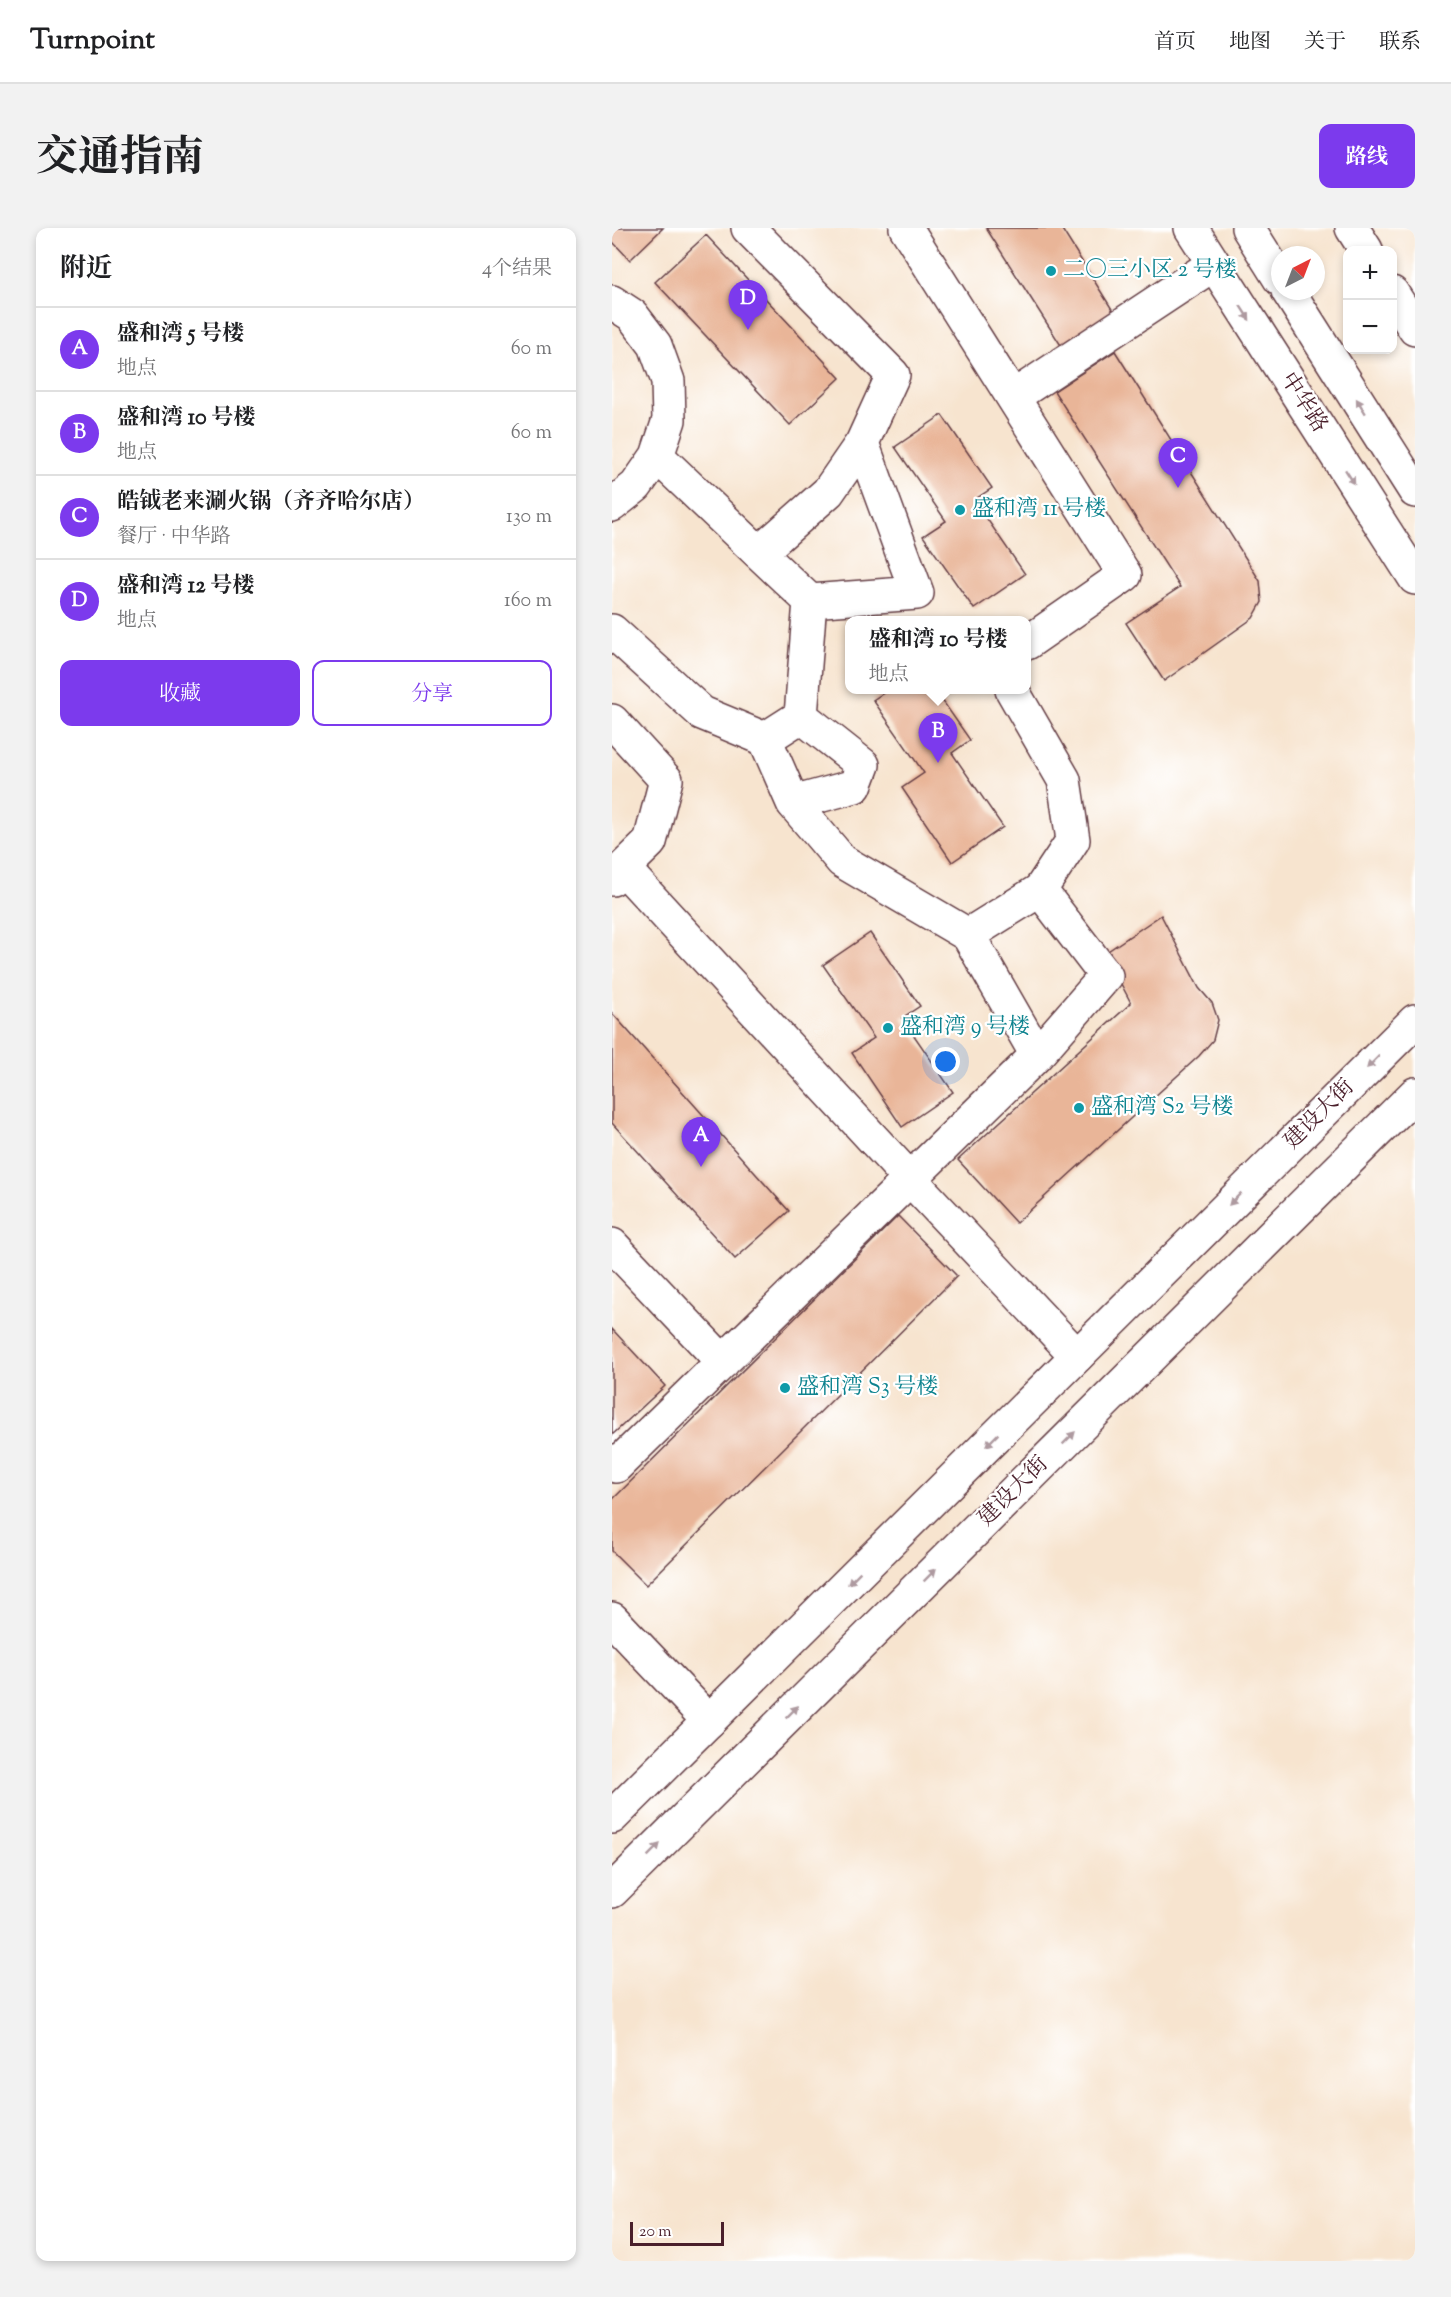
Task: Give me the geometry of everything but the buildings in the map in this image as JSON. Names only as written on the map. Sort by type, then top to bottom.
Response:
[{"type":"street","points":[[748,228],[893,375],[861,443],[828,492],[759,553]]},
{"type":"street","points":[[906,228],[1125,575],[1031,640]]},
{"type":"street","name":"中华路","points":[[1191,228],[1415,578]]},
{"type":"street","points":[[1248,228],[1271,265]]},
{"type":"street","points":[[1352,228],[1363,246]]},
{"type":"street","points":[[1013,397],[1214,264]]},
{"type":"street","points":[[1294,300],[1415,491]]},
{"type":"street","points":[[1396,300],[1415,329]]},
{"type":"street","points":[[612,302],[632,315],[656,345],[668,381],[669,420],[657,456],[636,486],[612,504]]},
{"type":"street","points":[[657,456],[810,601],[917,594],[861,443]]},
{"type":"street","points":[[801,716],[810,601]]},
{"type":"street","points":[[612,631],[702,713],[765,740],[793,803],[842,861],[968,935],[1037,1055]]},
{"type":"street","points":[[968,935],[1040,890],[1073,840],[1064,780],[1014,694]]},
{"type":"street","points":[[765,740],[801,716]]},
{"type":"street","points":[[793,803],[855,786],[863,765],[801,716]]},
{"type":"street","points":[[612,721],[666,780],[650,842],[618,874],[1077,1356]]},
{"type":"street","points":[[612,1461],[616,1466],[1037,1055],[1106,976],[1040,890]]},
{"type":"street","name":"建设大街","points":[[612,1817],[1415,1021]]},
{"type":"street","name":"建设大街","points":[[612,1891],[1415,1094]]},
{"type":"street","points":[[612,1245],[723,1362]]},
{"type":"street","points":[[612,1619],[709,1721]]},
{"type":"place","name":"二〇三小区 2 号楼","points":[[1051,271]]},
{"type":"place","name":"盛和湾 12 号楼","points":[[748,330]]},
{"type":"place","name":"皓钺老来涮火锅（齐齐哈尔店）","points":[[1178,488]]},
{"type":"place","name":"盛和湾 11 号楼","points":[[960,510]]},
{"type":"place","name":"盛和湾 10 号楼","points":[[938,763]]},
{"type":"place","name":"盛和湾 9 号楼","points":[[888,1028]]},
{"type":"place","name":"盛和湾 S2 号楼","points":[[1079,1108]]},
{"type":"place","name":"盛和湾 5 号楼","points":[[701,1167]]},
{"type":"place","name":"盛和湾 S3 号楼","points":[[785,1388]]}]
